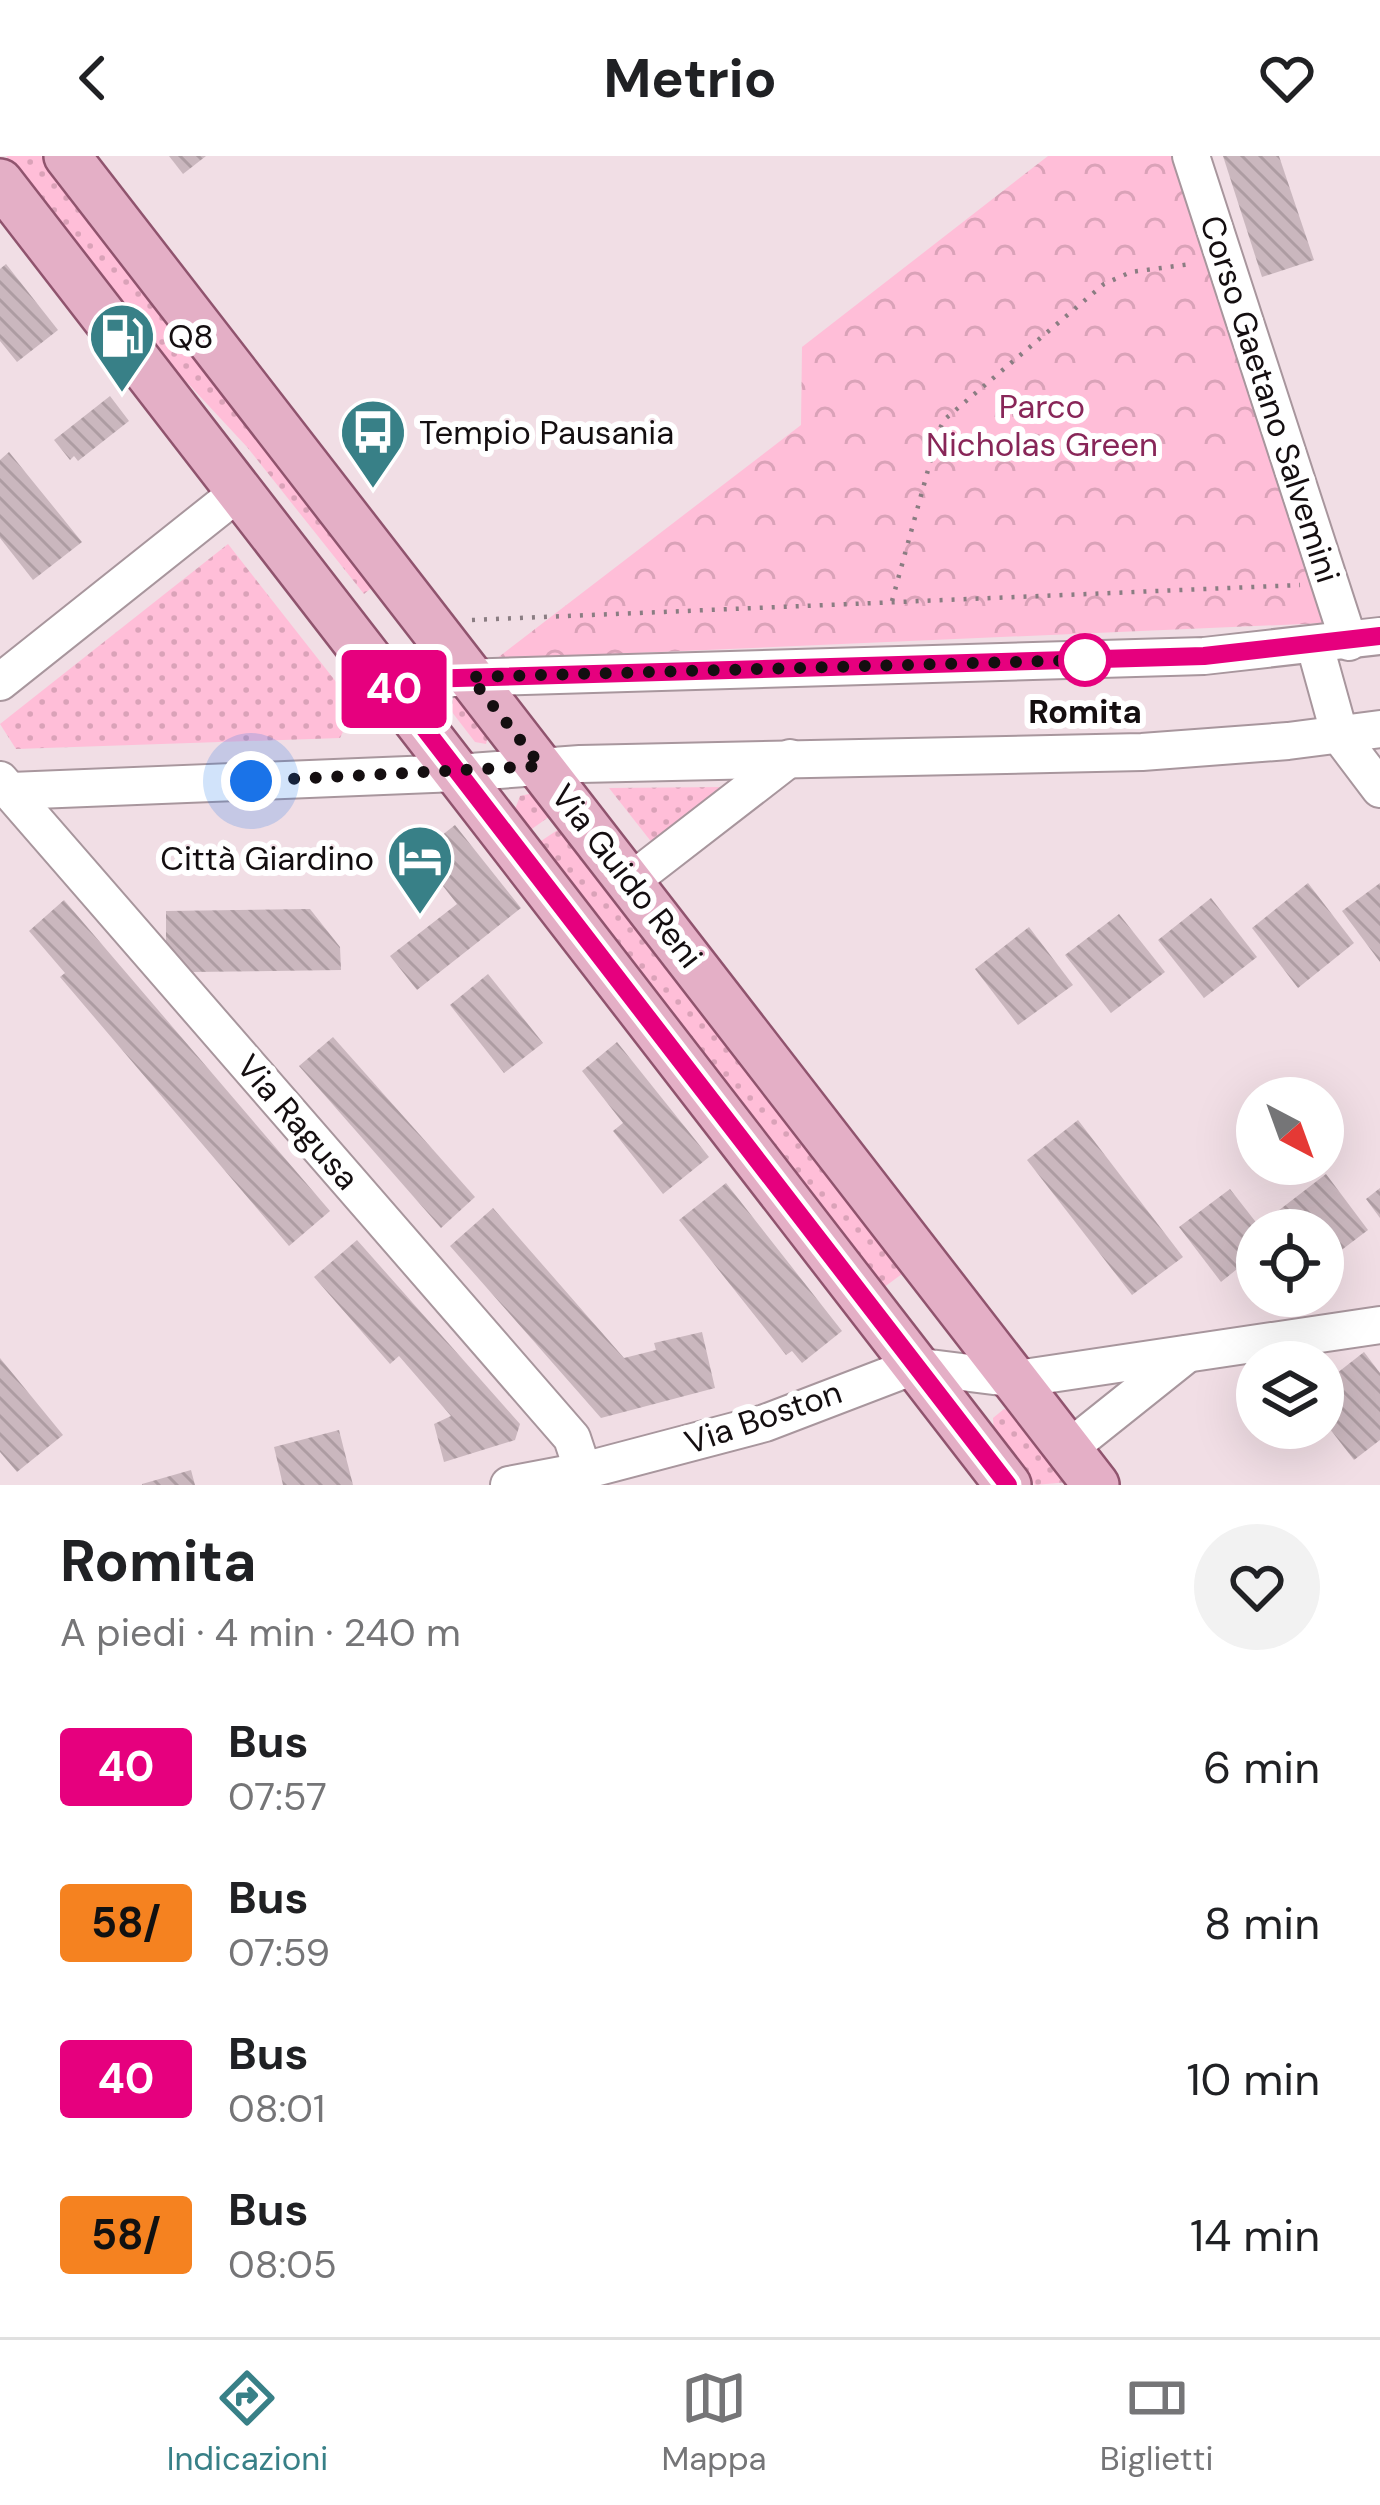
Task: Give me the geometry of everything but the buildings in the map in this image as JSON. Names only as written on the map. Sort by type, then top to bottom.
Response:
[{"type":"main road","name":"Via Guido Reni","points":[[67,156],[1096,1485]]},
{"type":"main road","points":[[0,182],[1008,1485]]},
{"type":"street","name":"Corso Gaetano Salvemini","points":[[1191,156],[1348,641],[1340,736]]},
{"type":"street","points":[[0,682],[240,491]]},
{"type":"street","points":[[387,680],[1204,656],[1348,641]]},
{"type":"street","points":[[6,786],[790,758],[1142,752],[1380,729]]},
{"type":"street","points":[[1340,736],[1380,789]]},
{"type":"street","points":[[631,881],[790,758]]},
{"type":"street","name":"Via Ragusa","points":[[6,786],[572,1438],[583,1472]]},
{"type":"street","name":"Via Boston","points":[[509,1485],[583,1472],[765,1424],[914,1366],[1017,1378],[1380,1325]]},
{"type":"street","points":[[1068,1449],[1189,1353]]},
{"type":"path","points":[[892,602],[945,419],[1117,276],[1191,264]]},
{"type":"path","points":[[464,621],[1329,581]]},
{"type":"green space","points":[[6,156],[41,156],[375,585],[364,594],[247,447],[156,349]]},
{"type":"green space","name":"Parco Nicholas Green","points":[[1048,156],[1173,156],[1326,623],[496,659],[801,425],[802,347]]},
{"type":"green space","points":[[228,544],[355,706],[340,738],[16,749],[0,724]]},
{"type":"green space","points":[[453,689],[489,732],[486,744],[475,742],[445,703],[447,691]]},
{"type":"green space","points":[[726,787],[653,844],[609,788]]},
{"type":"green space","points":[[538,795],[553,814],[529,831],[514,812],[520,796]]},
{"type":"green space","points":[[562,827],[906,1271],[883,1288],[538,843]]},
{"type":"green space","points":[[1004,1409],[1011,1411],[1069,1482],[1035,1485],[994,1433],[993,1418]]},
{"type":"bus line","name":"40","points":[[1008,1485],[387,680],[1204,656],[1380,636]]},
{"type":"place","name":"Q8","points":[[122,395]]},
{"type":"place","name":"Tempio Pausania","points":[[373,491]]},
{"type":"place","name":"Romita","points":[[1085,660]]},
{"type":"place","name":"Città Giardino","points":[[420,917]]},
{"type":"route","points":[[251,781],[541,766],[470,677],[1085,660]]}]
